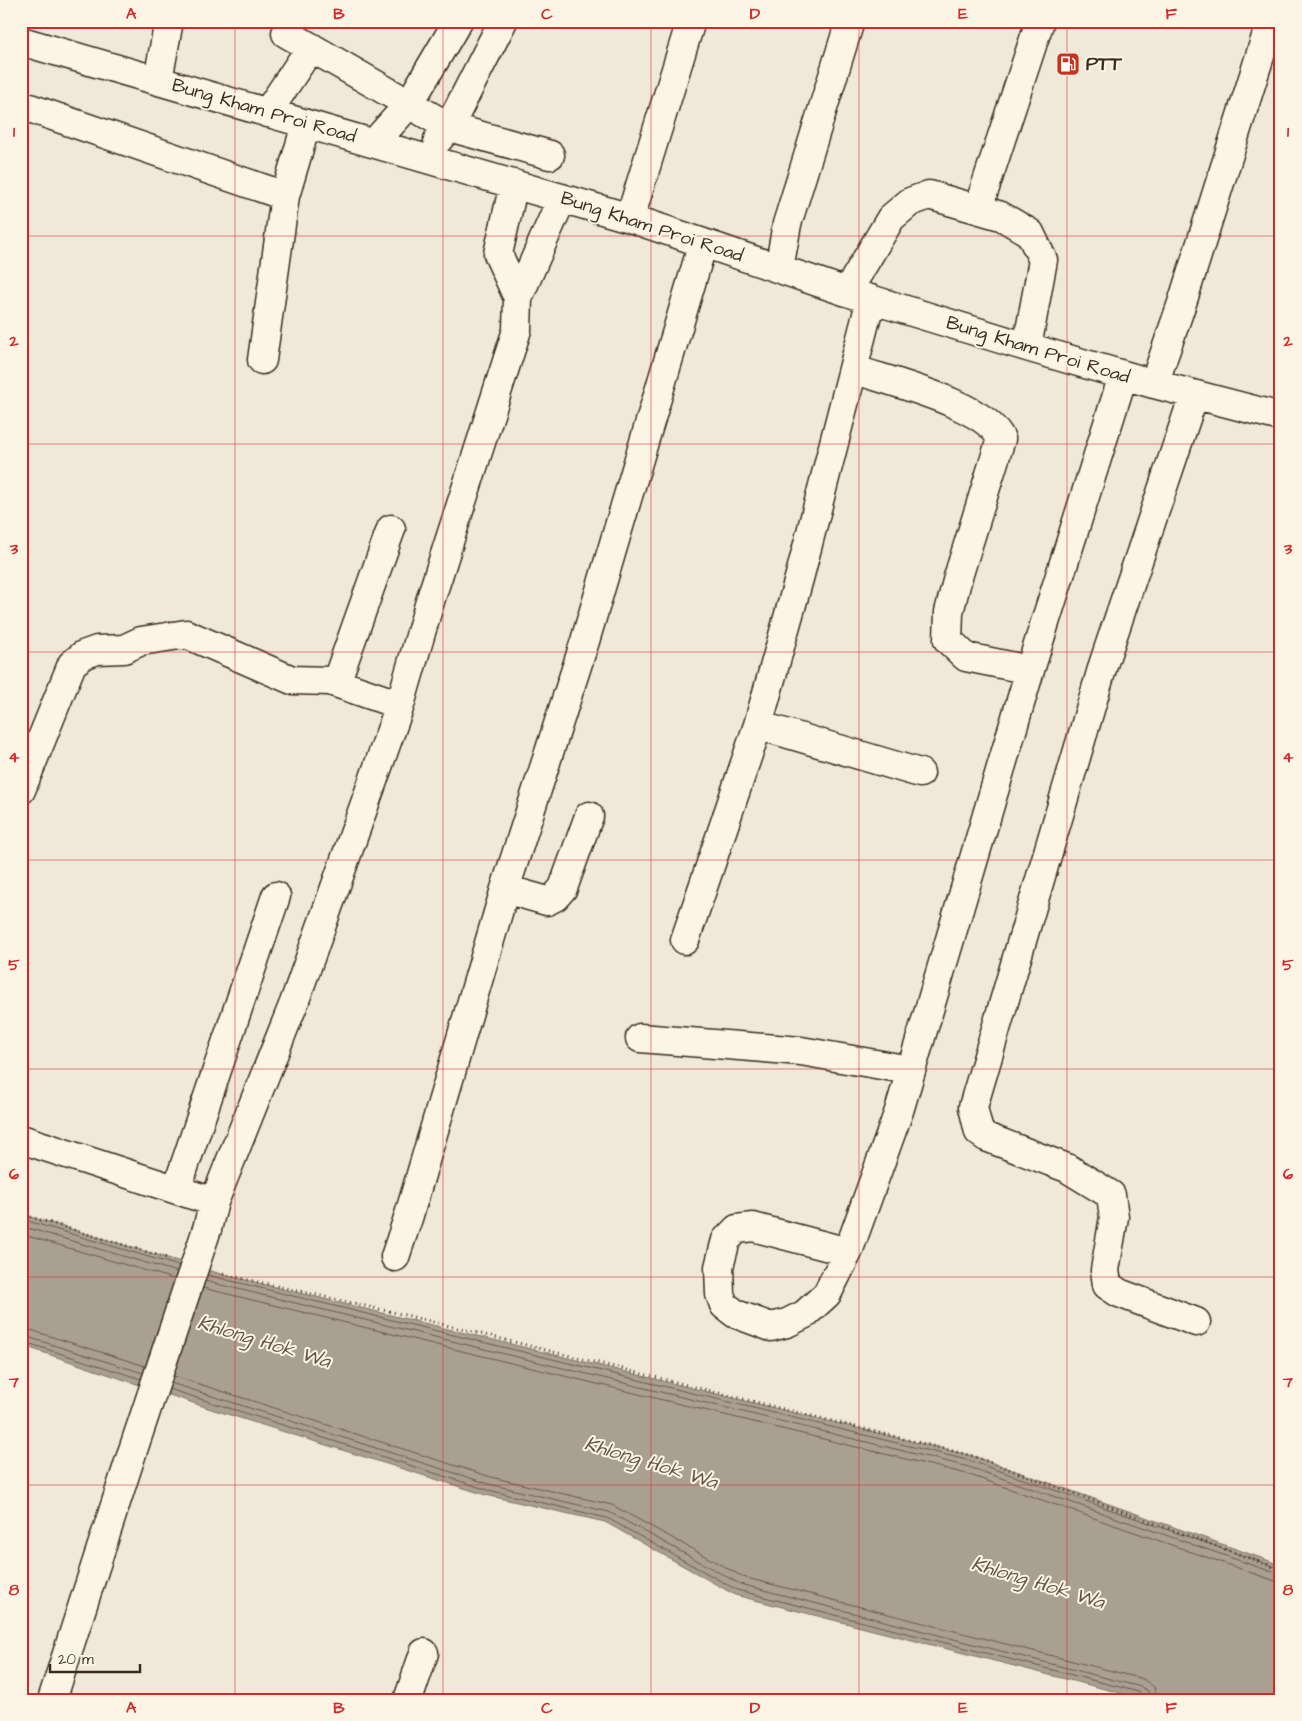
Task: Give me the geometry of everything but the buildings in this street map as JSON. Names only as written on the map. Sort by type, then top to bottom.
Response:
[{"type":"street","points":[[158,80],[169,21]]},
{"type":"street","points":[[374,143],[409,104],[458,21]]},
{"type":"street","points":[[425,159],[449,126],[503,21]]},
{"type":"street","points":[[630,218],[691,21]]},
{"type":"street","points":[[779,268],[787,224],[850,21]]},
{"type":"street","points":[[978,209],[1040,21]]},
{"type":"street","points":[[1154,384],[1182,303],[1271,21]]},
{"type":"street","points":[[286,34],[449,126],[550,155]]},
{"type":"street","name":"Bung Kham Proi Road","points":[[21,41],[630,218],[859,296],[1123,376],[1281,417]]},
{"type":"street","points":[[267,113],[311,47]]},
{"type":"street","points":[[21,105],[285,196]]},
{"type":"street","points":[[262,360],[285,196],[306,125]]},
{"type":"street","points":[[514,184],[498,254],[518,298]]},
{"type":"street","points":[[685,940],[758,725],[853,369],[859,296],[890,218],[910,202],[929,195],[1001,216],[1030,233],[1043,260],[1027,347]]},
{"type":"street","points":[[52,1700],[207,1229],[214,1202],[294,1003],[400,704],[431,598],[517,330],[518,298],[562,198]]},
{"type":"street","points":[[394,1257],[409,1215],[505,889],[585,640],[703,243]]},
{"type":"street","points":[[853,369],[960,405],[987,421],[998,431],[1001,439],[949,612],[948,640],[966,657],[1030,670]]},
{"type":"street","points":[[848,1252],[753,1227],[737,1229],[726,1240],[719,1267],[720,1294],[724,1305],[736,1314],[771,1327],[788,1323],[806,1314],[827,1294],[848,1252],[899,1111],[1030,670],[1123,376]]},
{"type":"street","points":[[1194,395],[1104,662],[973,1107],[979,1132],[986,1137],[1067,1168],[1111,1195],[1114,1217],[1106,1270],[1107,1285],[1119,1293],[1196,1322]]},
{"type":"street","points":[[336,683],[391,529]]},
{"type":"street","points":[[21,790],[72,664],[83,655],[97,650],[124,649],[141,641],[186,634],[292,680],[336,683],[400,704]]},
{"type":"street","points":[[758,725],[920,773]]},
{"type":"street","points":[[505,889],[547,901],[554,897],[563,888],[589,816]]},
{"type":"street","points":[[177,1188],[276,896]]},
{"type":"street","points":[[640,1038],[801,1052],[910,1070]]},
{"type":"street","points":[[21,1139],[177,1188],[214,1202]]},
{"type":"street","points":[[408,1700],[424,1653]]},
{"type":"path","points":[[21,1214],[173,1260]]},
{"type":"path","points":[[221,1274],[400,1314],[973,1456],[1281,1570]]},
{"type":"water","name":"Khlong Hok Wa","points":[[21,1214],[221,1274],[973,1456],[1281,1565],[1281,1700],[1148,1700],[735,1595],[605,1522],[486,1495],[211,1409],[21,1345]]},
{"type":"place","name":"PTT","points":[[1068,64]]}]
